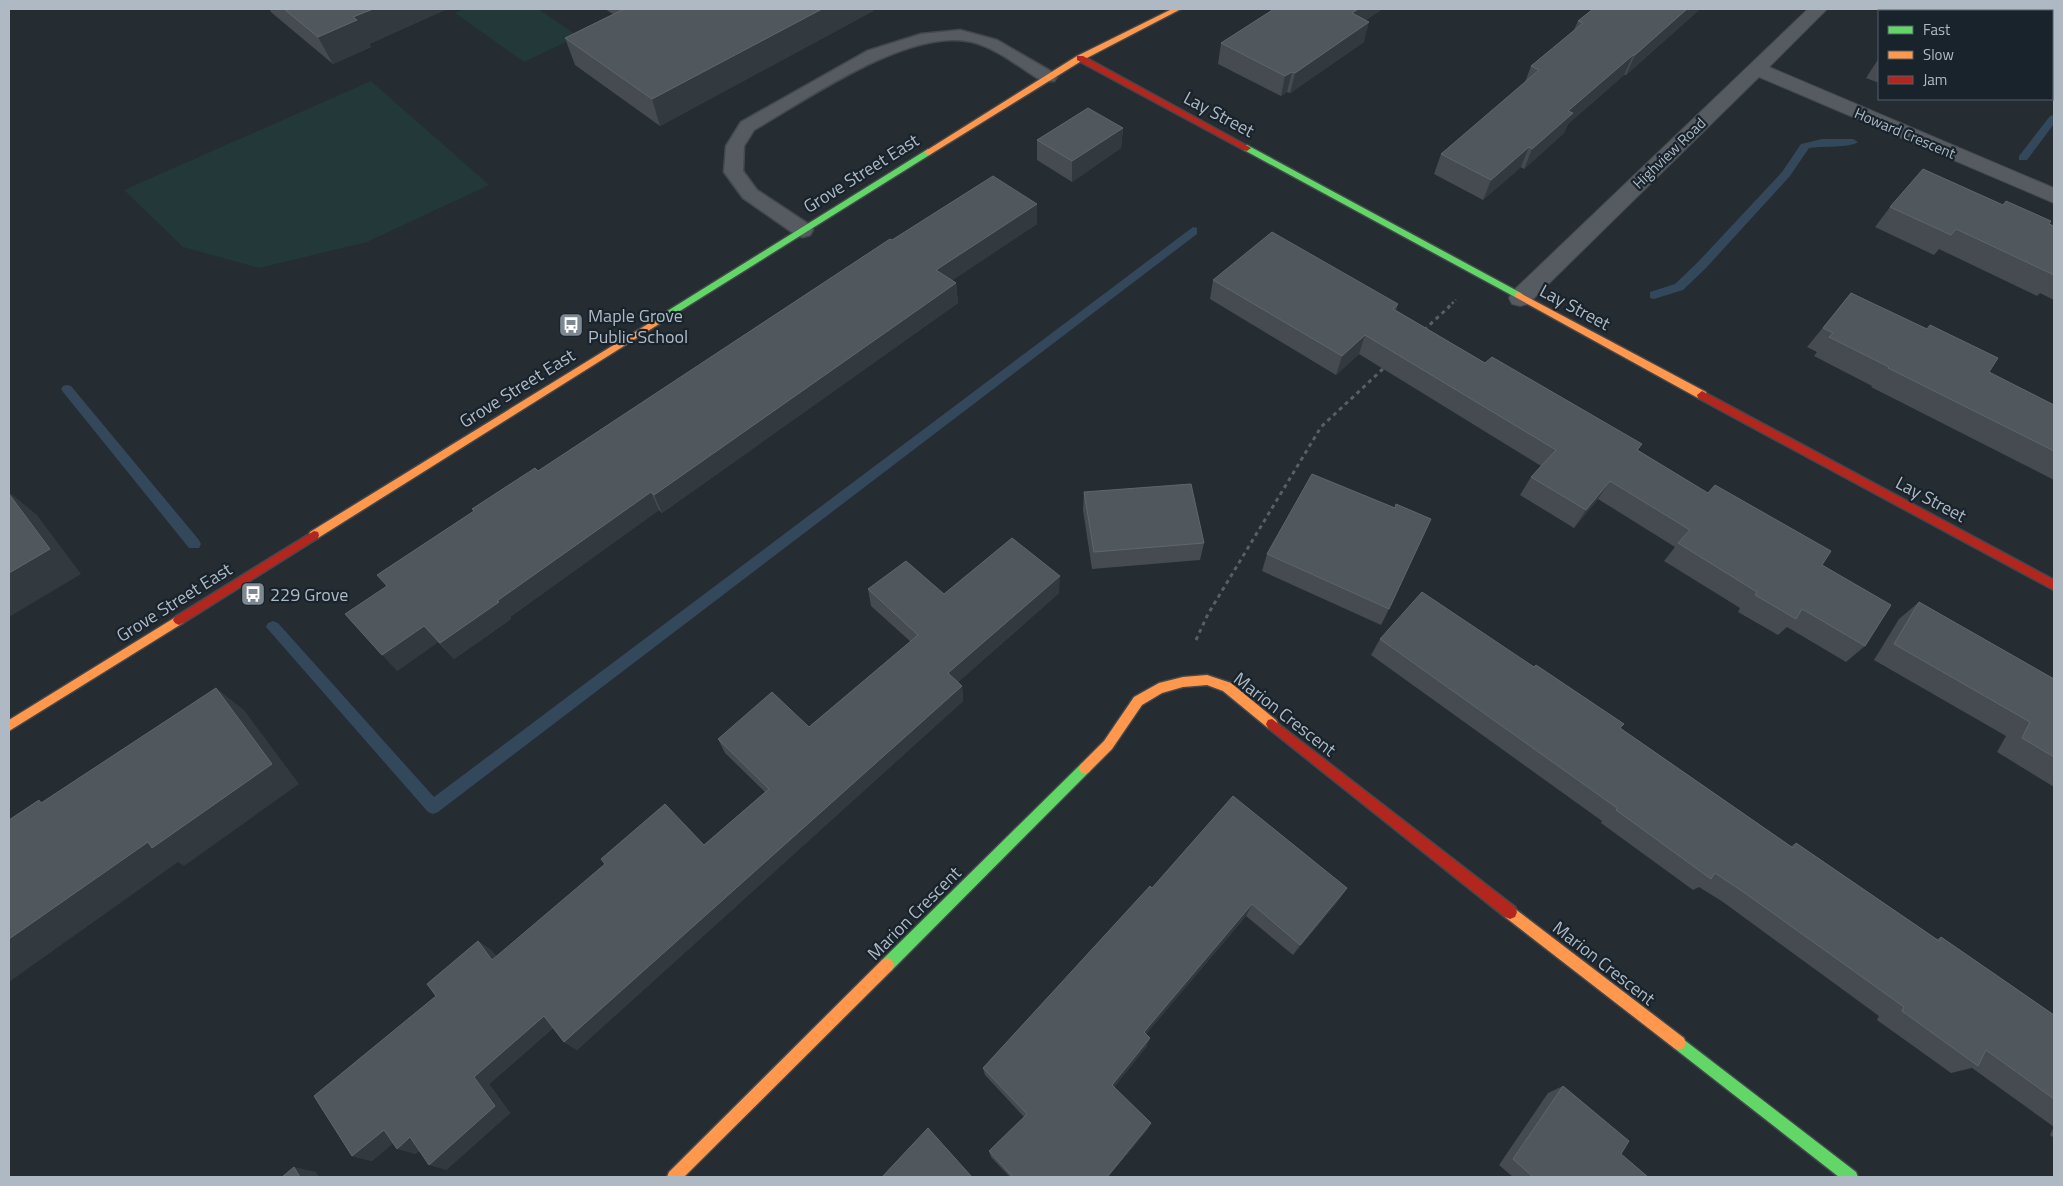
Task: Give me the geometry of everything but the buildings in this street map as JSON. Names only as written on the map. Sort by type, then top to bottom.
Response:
[{"type":"street","name":"Grove Street East","points":[[9,726],[1048,77],[1080,58],[1177,9]]},
{"type":"street","name":"Highview Road","points":[[1520,298],[1818,9]]},
{"type":"street","name":"Lay Street","points":[[1080,58],[1520,298],[2054,585]]},
{"type":"street","name":"Howard Crescent","points":[[1756,69],[2054,196]]},
{"type":"street","name":"Marion Crescent","points":[[674,1177],[1108,745],[1138,701],[1159,688],[1183,682],[1207,680],[1227,687],[1234,692],[1366,800],[1851,1177]]},
{"type":"lane","points":[[802,230],[750,194],[733,172],[735,146],[747,126],[873,55],[893,47],[935,38],[972,37],[995,47],[1048,77]]},
{"type":"path","points":[[1419,335],[1454,302],[1465,288],[1482,277]]},
{"type":"path","points":[[1196,640],[1208,614],[1321,427],[1391,362]]},
{"type":"green space","points":[[464,9],[538,9],[578,36],[524,62],[455,13]]},
{"type":"green space","points":[[371,81],[489,185],[367,242],[259,268],[183,247],[124,190]]},
{"type":"waterway","points":[[2023,158],[2054,118]]},
{"type":"waterway","points":[[1654,295],[1679,287],[1702,265],[1786,174],[1805,146],[1822,142],[1853,142]]},
{"type":"waterway","points":[[273,627],[433,807],[1193,231]]},
{"type":"waterway","points":[[67,389],[194,544]]},
{"type":"traffic: fast","points":[[1247,148],[1518,295]]},
{"type":"traffic: fast","points":[[656,322],[928,152]]},
{"type":"traffic: fast","points":[[887,965],[1085,768]]},
{"type":"traffic: fast","points":[[1679,1043],[1851,1177]]},
{"type":"traffic: slow","points":[[928,152],[1080,58],[1177,9]]},
{"type":"traffic: slow","points":[[1518,295],[1702,395]]},
{"type":"traffic: slow","points":[[314,535],[656,322]]},
{"type":"traffic: slow","points":[[9,726],[179,620]]},
{"type":"traffic: slow","points":[[1085,768],[1108,745],[1138,701],[1159,688],[1183,682],[1207,680],[1227,687],[1272,724]]},
{"type":"traffic: slow","points":[[1510,912],[1679,1043]]},
{"type":"traffic: slow","points":[[674,1177],[887,965]]},
{"type":"traffic: jam","points":[[1080,58],[1247,148]]},
{"type":"traffic: jam","points":[[1702,395],[2054,585]]},
{"type":"traffic: jam","points":[[179,620],[314,535]]},
{"type":"traffic: jam","points":[[1272,724],[1510,912]]},
{"type":"place","name":"Maple Grove Public School","points":[[571,325]]},
{"type":"place","name":"229 Grove","points":[[253,594]]}]
